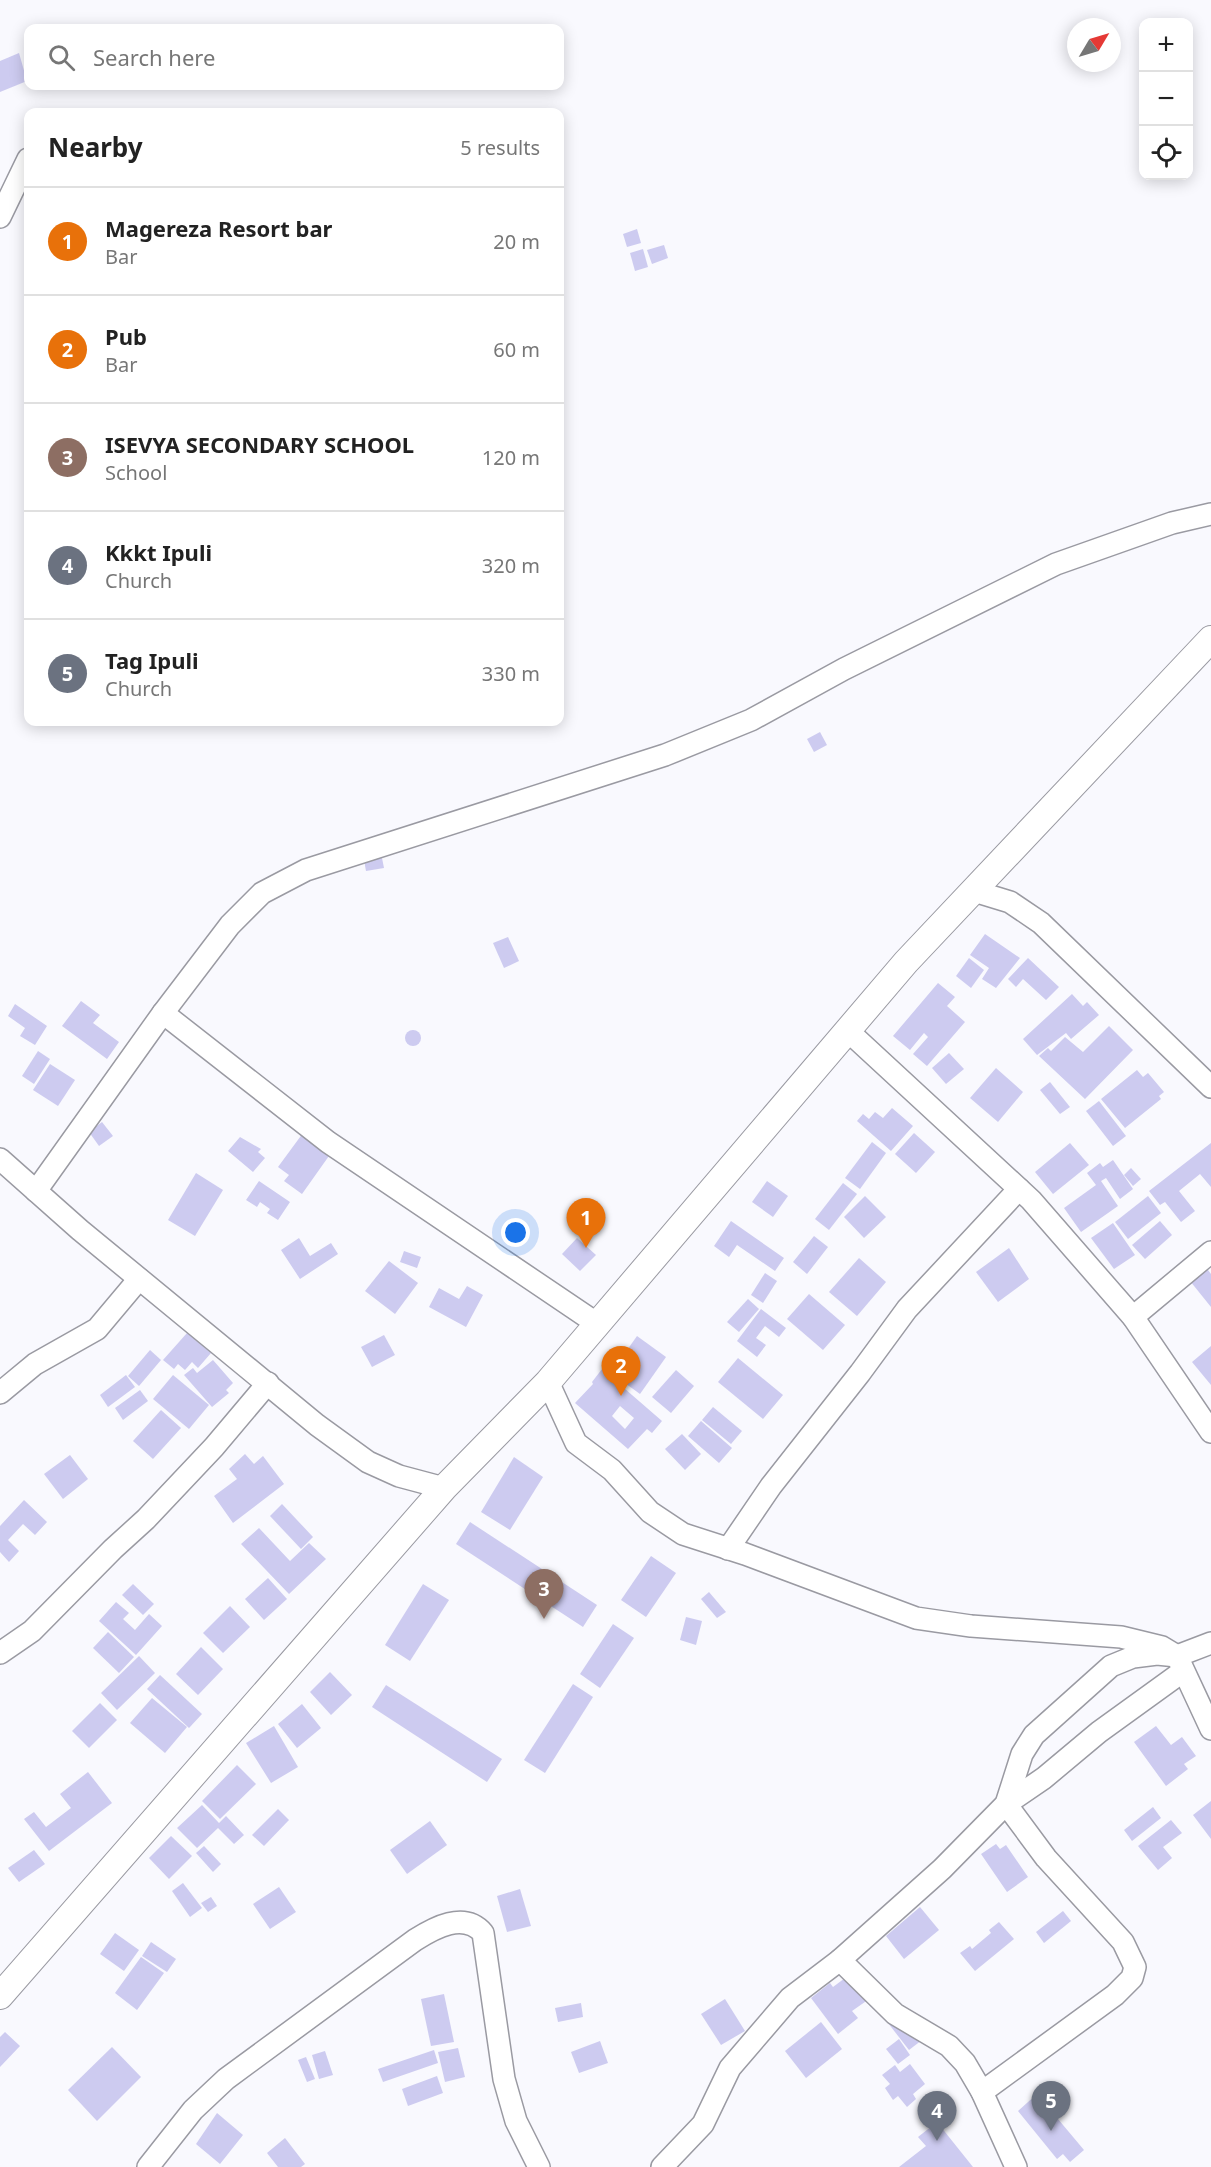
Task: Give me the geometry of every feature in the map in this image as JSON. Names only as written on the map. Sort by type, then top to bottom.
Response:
[{"type":"street","points":[[0,217],[24,167]]},
{"type":"street","points":[[36,1191],[163,1013],[244,908],[284,879],[665,755],[751,720],[844,669],[1056,564],[1172,524],[1211,514]]},
{"type":"street","points":[[0,1996],[444,1488],[548,1382],[906,962],[1211,639]]},
{"type":"street","points":[[974,891],[1010,902],[1041,923],[1211,1087]]},
{"type":"street","points":[[163,1013],[328,1142],[596,1323]]},
{"type":"street","points":[[848,1031],[1019,1189],[1132,1317],[1211,1432]]},
{"type":"street","points":[[0,1159],[139,1279],[268,1383],[316,1425],[368,1462],[399,1476],[444,1488]]},
{"type":"street","points":[[728,1549],[771,1486],[907,1309],[1019,1189]]},
{"type":"street","points":[[1132,1317],[1211,1252]]},
{"type":"street","points":[[0,1393],[35,1364],[97,1329],[139,1279]]},
{"type":"street","points":[[548,1382],[576,1443],[612,1470],[650,1512],[683,1534],[916,1618],[992,1628],[1121,1637],[1162,1647],[1180,1664],[1211,1730]]},
{"type":"street","points":[[0,1653],[32,1631],[146,1519],[268,1383]]},
{"type":"street","points":[[662,2167],[703,2124],[736,2061],[790,1998],[840,1959],[942,1869],[1006,1804],[1037,1783],[1180,1664],[1211,1643]]},
{"type":"street","points":[[1006,1804],[1027,1744],[1094,1680],[1112,1666],[1133,1657],[1157,1654],[1180,1664]]},
{"type":"street","points":[[982,2092],[1115,1995],[1132,1978],[1135,1967],[1123,1942],[1046,1858],[1006,1804]]},
{"type":"street","points":[[148,2167],[193,2110],[226,2079],[436,1926],[462,1922],[474,1924],[483,1932],[504,2079],[516,2121],[539,2167]]},
{"type":"street","points":[[840,1959],[895,2014],[956,2053],[982,2092],[1016,2167]]},
{"type":"building","points":[[19,53],[24,70],[24,82],[0,92],[0,61]]},
{"type":"building","points":[[637,229],[641,243],[627,247],[623,234]]},
{"type":"building","points":[[664,245],[668,258],[652,264],[647,250]]},
{"type":"building","points":[[643,249],[648,267],[635,271],[630,253]]},
{"type":"building","points":[[820,732],[827,745],[814,752],[807,739]]},
{"type":"building","points":[[382,858],[384,868],[366,871],[364,860]]},
{"type":"building","points":[[985,934],[1020,958],[996,988],[982,979],[989,968],[970,955]]},
{"type":"building","points":[[508,937],[519,961],[504,968],[493,943]]},
{"type":"building","points":[[969,958],[984,970],[971,988],[956,976]]},
{"type":"building","points":[[1028,958],[1059,987],[1046,1000],[1023,979],[1016,987],[1008,979]]},
{"type":"building","points":[[938,983],[955,997],[947,1006],[965,1022],[927,1066],[913,1054],[928,1037],[924,1033],[910,1050],[893,1036]]},
{"type":"building","points":[[1072,994],[1083,1006],[1087,1002],[1099,1015],[1071,1039],[1066,1033],[1037,1055],[1023,1039]]},
{"type":"building","points":[[81,1001],[100,1015],[93,1023],[119,1042],[107,1059],[62,1026]]},
{"type":"building","points":[[15,1004],[47,1026],[35,1045],[20,1036],[25,1028],[8,1016]]},
{"type":"building","points":[[1109,1026],[1133,1050],[1085,1099],[1039,1056],[1048,1048],[1051,1051],[1065,1037],[1083,1052]]},
{"type":"building","points":[[413,1030],[421,1038],[413,1046],[405,1038]]},
{"type":"building","points":[[38,1051],[50,1059],[34,1084],[22,1076]]},
{"type":"building","points":[[949,1053],[964,1069],[946,1084],[932,1068]]},
{"type":"building","points":[[50,1064],[75,1080],[58,1106],[33,1090]]},
{"type":"building","points":[[996,1068],[1023,1092],[998,1122],[970,1098]]},
{"type":"building","points":[[1137,1070],[1143,1077],[1148,1073],[1164,1092],[1159,1096],[1161,1099],[1125,1128],[1101,1099]]},
{"type":"building","points":[[1050,1082],[1070,1107],[1060,1114],[1040,1090]]},
{"type":"building","points":[[1099,1101],[1126,1136],[1113,1146],[1086,1111]]},
{"type":"building","points":[[892,1108],[913,1126],[891,1151],[857,1121],[863,1114],[869,1119],[875,1112],[883,1118]]},
{"type":"building","points":[[102,1122],[113,1136],[99,1146],[89,1132]]},
{"type":"building","points":[[303,1133],[336,1146],[302,1194],[284,1181],[289,1175],[278,1167]]},
{"type":"building","points":[[914,1133],[935,1152],[916,1173],[895,1154]]},
{"type":"building","points":[[240,1137],[261,1149],[258,1152],[265,1158],[253,1172],[228,1151]]},
{"type":"building","points":[[872,1142],[886,1153],[860,1189],[845,1178]]},
{"type":"building","points":[[1070,1143],[1089,1165],[1053,1194],[1035,1172]]},
{"type":"building","points":[[1211,1143],[1211,1187],[1200,1174],[1179,1191],[1195,1211],[1181,1222],[1165,1202],[1160,1205],[1149,1191]]},
{"type":"building","points":[[1113,1160],[1133,1189],[1120,1199],[1106,1178],[1101,1181],[1118,1206],[1081,1232],[1064,1208],[1096,1185],[1087,1173],[1100,1163],[1103,1167]]},
{"type":"building","points":[[1131,1168],[1141,1179],[1133,1186],[1124,1175]]},
{"type":"building","points":[[196,1173],[223,1190],[195,1236],[168,1220]]},
{"type":"building","points":[[259,1181],[290,1202],[278,1220],[267,1213],[270,1209],[260,1202],[257,1207],[246,1200]]},
{"type":"building","points":[[767,1181],[788,1196],[773,1217],[752,1202]]},
{"type":"building","points":[[843,1183],[857,1194],[829,1230],[815,1219]]},
{"type":"building","points":[[865,1196],[886,1217],[864,1238],[844,1217]]},
{"type":"building","points":[[1148,1196],[1161,1213],[1128,1239],[1115,1222]]},
{"type":"building","points":[[731,1221],[784,1258],[775,1271],[737,1245],[729,1257],[714,1246]]},
{"type":"building","points":[[1160,1221],[1172,1235],[1145,1259],[1132,1245]]},
{"type":"building","points":[[1113,1223],[1135,1255],[1114,1269],[1091,1238]]},
{"type":"building","points":[[814,1236],[828,1247],[807,1274],[793,1262]]},
{"type":"building","points":[[299,1238],[310,1256],[331,1243],[338,1254],[300,1279],[281,1250]]},
{"type":"building","points":[[577,1238],[596,1255],[580,1271],[562,1254]]},
{"type":"building","points":[[1009,1248],[1029,1279],[998,1302],[976,1272]]},
{"type":"building","points":[[404,1251],[421,1257],[417,1268],[400,1262]]},
{"type":"building","points":[[859,1258],[886,1282],[857,1316],[829,1292]]},
{"type":"building","points":[[389,1261],[418,1283],[395,1314],[365,1291]]},
{"type":"building","points":[[1202,1262],[1211,1274],[1211,1307],[1186,1276]]},
{"type":"building","points":[[765,1273],[777,1281],[763,1303],[751,1295]]},
{"type":"building","points":[[467,1286],[483,1295],[466,1327],[429,1307],[439,1288],[459,1299]]},
{"type":"building","points":[[809,1294],[845,1325],[823,1350],[787,1319]]},
{"type":"building","points":[[748,1299],[759,1309],[739,1332],[727,1322]]},
{"type":"building","points":[[761,1309],[786,1328],[779,1337],[765,1326],[756,1338],[766,1345],[757,1357],[737,1341]]},
{"type":"building","points":[[187,1333],[211,1353],[198,1368],[192,1362],[185,1370],[178,1364],[174,1369],[163,1360]]},
{"type":"building","points":[[384,1335],[395,1355],[372,1367],[361,1347]]},
{"type":"building","points":[[637,1336],[666,1357],[640,1394],[611,1373]]},
{"type":"building","points":[[1211,1346],[1211,1385],[1192,1362]]},
{"type":"building","points":[[150,1350],[161,1360],[139,1386],[128,1376]]},
{"type":"building","points":[[738,1358],[783,1395],[763,1419],[718,1382]]},
{"type":"building","points":[[213,1360],[233,1383],[226,1390],[229,1393],[212,1407],[184,1375],[193,1368],[197,1373]]},
{"type":"building","points":[[602,1369],[662,1421],[652,1433],[647,1429],[628,1449],[575,1403],[593,1384],[592,1382]],"holes":[[[620,1406],[634,1418],[625,1429],[612,1416]]]},
{"type":"building","points":[[676,1370],[694,1386],[671,1413],[652,1397]]},
{"type":"building","points":[[126,1375],[135,1387],[108,1407],[100,1395]]},
{"type":"building","points":[[173,1375],[209,1405],[189,1429],[153,1399]]},
{"type":"building","points":[[140,1390],[148,1401],[123,1420],[115,1408]]},
{"type":"building","points":[[713,1407],[742,1431],[731,1444],[702,1420]]},
{"type":"building","points":[[161,1410],[181,1428],[153,1459],[133,1441]]},
{"type":"building","points":[[701,1421],[732,1448],[719,1463],[688,1436]]},
{"type":"building","points":[[682,1434],[701,1454],[685,1470],[665,1449]]},
{"type":"building","points":[[245,1454],[254,1464],[263,1456],[284,1484],[233,1523],[214,1496],[237,1479],[229,1469]]},
{"type":"building","points":[[70,1455],[88,1479],[63,1499],[44,1474]]},
{"type":"building","points":[[514,1457],[543,1477],[510,1530],[481,1512]]},
{"type":"building","points":[[24,1500],[47,1522],[35,1535],[23,1524],[8,1540],[19,1551],[9,1562],[0,1552],[0,1526]]},
{"type":"building","points":[[282,1504],[313,1537],[301,1549],[270,1516]]},
{"type":"building","points":[[470,1522],[597,1605],[583,1627],[456,1544]]},
{"type":"building","points":[[259,1528],[290,1561],[309,1543],[326,1559],[289,1594],[241,1544]]},
{"type":"building","points":[[651,1556],[676,1573],[646,1617],[621,1600]]},
{"type":"building","points":[[268,1578],[287,1599],[264,1620],[245,1599]]},
{"type":"building","points":[[133,1584],[154,1604],[143,1615],[122,1595]]},
{"type":"building","points":[[423,1584],[449,1600],[410,1661],[385,1645]]},
{"type":"building","points":[[709,1592],[726,1612],[717,1618],[701,1599]]},
{"type":"building","points":[[116,1602],[129,1613],[123,1619],[135,1630],[149,1614],[162,1626],[136,1655],[99,1621]]},
{"type":"building","points":[[230,1606],[250,1627],[223,1653],[203,1633]]},
{"type":"building","points":[[686,1617],[702,1621],[696,1645],[680,1640]]},
{"type":"building","points":[[613,1624],[634,1638],[600,1688],[580,1674]]},
{"type":"building","points":[[108,1632],[134,1657],[119,1673],[93,1648]]},
{"type":"building","points":[[201,1647],[223,1669],[198,1695],[176,1674]]},
{"type":"building","points":[[139,1656],[155,1673],[117,1710],[101,1693]]},
{"type":"building","points":[[330,1672],[352,1695],[331,1715],[310,1692]]},
{"type":"building","points":[[160,1675],[202,1714],[189,1728],[147,1689]]},
{"type":"building","points":[[573,1684],[593,1697],[545,1773],[524,1760]]},
{"type":"building","points":[[386,1685],[502,1759],[487,1782],[372,1707]]},
{"type":"building","points":[[152,1698],[187,1727],[165,1753],[130,1723]]},
{"type":"building","points":[[100,1703],[117,1720],[89,1748],[72,1731]]},
{"type":"building","points":[[302,1704],[321,1728],[297,1748],[278,1724]]},
{"type":"building","points":[[274,1726],[298,1767],[271,1783],[246,1743]]},
{"type":"building","points":[[1156,1726],[1171,1745],[1182,1737],[1196,1756],[1184,1764],[1188,1769],[1166,1786],[1134,1742]]},
{"type":"building","points":[[237,1765],[256,1784],[220,1819],[202,1801]]},
{"type":"building","points":[[88,1772],[112,1803],[49,1851],[24,1819],[34,1812],[46,1827],[71,1808],[60,1794]]},
{"type":"building","points":[[1211,1801],[1211,1839],[1193,1815]]},
{"type":"building","points":[[202,1805],[219,1823],[226,1816],[244,1835],[234,1844],[218,1828],[197,1848],[177,1828]]},
{"type":"building","points":[[1153,1807],[1161,1818],[1132,1841],[1124,1830]]},
{"type":"building","points":[[278,1809],[289,1820],[264,1846],[252,1835]]},
{"type":"building","points":[[1171,1820],[1182,1833],[1163,1847],[1172,1858],[1158,1870],[1138,1846]]},
{"type":"building","points":[[430,1821],[447,1845],[407,1874],[390,1850]]},
{"type":"building","points":[[171,1836],[192,1856],[169,1879],[149,1858]]},
{"type":"building","points":[[996,1844],[1000,1849],[1006,1845],[1028,1877],[1007,1892],[981,1854]]},
{"type":"building","points":[[204,1846],[221,1864],[213,1872],[196,1853]]},
{"type":"building","points":[[34,1850],[45,1864],[19,1882],[8,1868]]},
{"type":"building","points":[[183,1883],[202,1908],[190,1917],[172,1891]]},
{"type":"building","points":[[279,1887],[296,1912],[270,1929],[253,1904]]},
{"type":"building","points":[[520,1889],[531,1926],[507,1932],[497,1896]]},
{"type":"building","points":[[211,1897],[217,1906],[208,1912],[201,1903]]},
{"type":"building","points":[[920,1907],[939,1930],[904,1959],[886,1936]]},
{"type":"building","points":[[1063,1911],[1071,1921],[1044,1943],[1036,1932]]},
{"type":"building","points":[[999,1922],[1014,1939],[975,1971],[960,1953],[970,1946],[972,1949],[991,1933],[989,1930]]},
{"type":"building","points":[[115,1933],[139,1950],[124,1971],[100,1954]]},
{"type":"building","points":[[151,1942],[176,1959],[167,1972],[142,1956]]},
{"type":"building","points":[[141,1957],[164,1973],[137,2010],[115,1993]]},
{"type":"building","points":[[853,1972],[872,1997],[852,2011],[858,2018],[838,2034],[811,1998],[830,1983],[833,1987]]},
{"type":"building","points":[[444,1994],[454,2042],[431,2046],[421,1999]]},
{"type":"building","points":[[725,1999],[745,2031],[721,2045],[701,2014]]},
{"type":"building","points":[[581,2003],[583,2017],[558,2022],[555,2008]]},
{"type":"building","points":[[901,2013],[922,2040],[909,2050],[888,2023]]},
{"type":"building","points":[[821,2022],[842,2049],[806,2078],[785,2051]]},
{"type":"building","points":[[5,2032],[20,2046],[0,2067],[0,2037]]},
{"type":"building","points":[[899,2039],[910,2055],[898,2064],[886,2049]]},
{"type":"building","points":[[600,2041],[608,2063],[579,2073],[571,2052]]},
{"type":"building","points":[[112,2047],[141,2077],[97,2121],[68,2090]]},
{"type":"building","points":[[458,2048],[465,2077],[445,2082],[438,2052]]},
{"type":"building","points":[[434,2050],[438,2063],[383,2082],[378,2069]]},
{"type":"building","points":[[325,2051],[333,2075],[319,2079],[312,2055]]},
{"type":"building","points":[[306,2057],[315,2079],[307,2082],[298,2060]]},
{"type":"building","points":[[910,2064],[925,2084],[913,2094],[916,2099],[907,2107],[898,2096],[893,2100],[885,2088],[890,2084],[882,2075],[895,2065],[900,2072]]},
{"type":"building","points":[[437,2076],[443,2093],[408,2106],[402,2089]]},
{"type":"building","points":[[1037,2094],[1084,2150],[1070,2162],[1063,2154],[1057,2159],[1018,2111]]},
{"type":"building","points":[[217,2113],[243,2135],[220,2164],[196,2144]]},
{"type":"building","points":[[937,2122],[973,2167],[899,2167],[926,2146],[918,2137]]},
{"type":"building","points":[[285,2138],[305,2164],[301,2167],[278,2167],[267,2153]]},
{"type":"place","name":"Magereza Resort bar","points":[[586,1248]]},
{"type":"place","name":"Pub","points":[[621,1396]]},
{"type":"place","name":"ISEVYA SECONDARY SCHOOL","points":[[544,1619]]},
{"type":"place","name":"Tag Ipuli","points":[[1051,2131]]},
{"type":"place","name":"Kkkt Ipuli","points":[[937,2141]]}]
